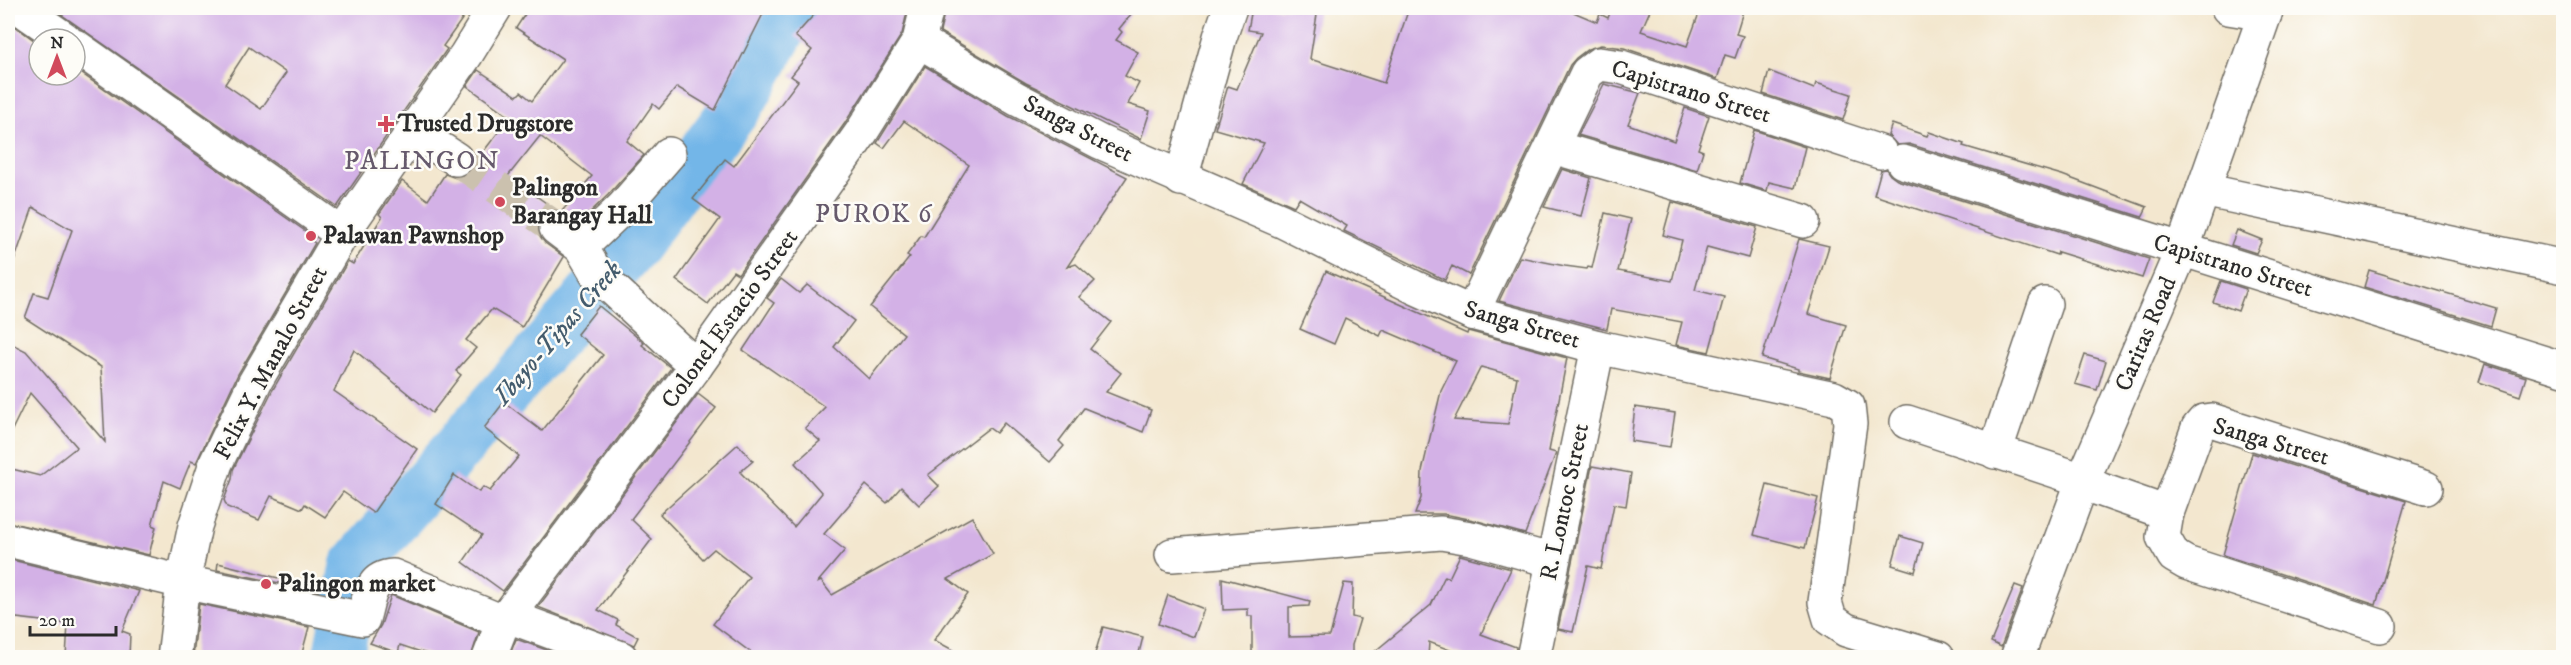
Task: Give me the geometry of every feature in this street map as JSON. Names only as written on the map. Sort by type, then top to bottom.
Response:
[{"type":"street","points":[[20,8],[48,27]]},
{"type":"street","name":"Felix Y. Manalo Street","points":[[174,657],[183,582],[195,526],[216,464],[255,382],[342,234],[495,8]]},
{"type":"street","name":"Colonel Estacio Street","points":[[489,657],[505,619],[696,366],[861,133],[919,41],[927,8]]},
{"type":"street","points":[[1181,179],[1230,8]]},
{"type":"street","points":[[2228,8],[2266,11]]},
{"type":"street","name":"Caritas Road","points":[[2017,657],[2077,478],[2182,250],[2266,11]]},
{"type":"street","name":"Sanga Street","points":[[919,41],[1017,99],[1100,142],[1281,221],[1472,313],[1598,347],[1834,398],[1848,406],[1850,424],[1825,602],[1830,619],[1846,630],[1938,657]]},
{"type":"street","points":[[87,54],[342,234]]},
{"type":"street","name":"Capistrano Street","points":[[1472,313],[1587,73],[1599,64],[1621,68],[2182,250],[2564,369]]},
{"type":"street","points":[[413,131],[456,159]]},
{"type":"street","points":[[1553,147],[1803,221]]},
{"type":"street","points":[[669,154],[622,208],[588,261],[696,366]]},
{"type":"street","points":[[2203,190],[2564,267]]},
{"type":"street","points":[[1995,452],[2045,304]]},
{"type":"street","name":"R. Lontoc Street","points":[[1533,657],[1598,347]]},
{"type":"street","name":"Sanga Street","points":[[2379,626],[2186,563],[2174,556],[2163,537],[2167,513],[2198,428],[2204,421],[2211,420],[2426,488]]},
{"type":"street","points":[[1907,422],[2077,478],[2099,489],[2167,513]]},
{"type":"street","points":[[1172,555],[1441,533],[1471,538],[1553,561]]},
{"type":"street","points":[[8,540],[183,582],[363,619],[375,581],[383,576],[393,576],[505,619],[621,657]]},
{"type":"building","points":[[52,8],[470,8],[443,46],[447,49],[337,207],[87,32],[87,27],[79,27]],"holes":[[[249,47],[286,73],[261,109],[225,84]]]},
{"type":"building","points":[[529,8],[766,8],[715,110],[677,87],[659,109],[653,104],[627,141],[644,155],[580,222],[562,211],[592,176],[540,136],[508,176],[556,210],[548,211],[541,217],[537,226],[539,235],[545,243],[564,257],[522,327],[492,309],[466,340],[476,348],[456,371],[461,375],[432,413],[354,350],[334,391],[417,449],[373,513],[343,492],[325,517],[305,504],[302,509],[271,496],[259,520],[227,507],[224,500],[233,470],[272,391],[348,261],[353,264],[382,217],[379,214],[402,181],[428,200],[445,174],[456,178],[471,170],[475,161],[473,152],[480,156],[510,117],[467,86],[478,70],[517,96],[521,92],[532,101],[563,59],[516,28]]},
{"type":"building","points":[[820,8],[908,8],[902,34],[845,123],[738,274],[733,271],[708,304],[676,280],[720,219],[693,199],[725,159],[734,166],[798,81],[791,76],[812,50],[795,36]]},
{"type":"building","points":[[945,8],[1136,8],[1119,29],[1122,32],[1116,40],[1138,52],[1125,76],[1139,83],[1128,104],[1150,111],[1141,139],[1026,83],[940,32]]},
{"type":"building","points":[[1252,8],[1318,8],[1310,59],[1384,83],[1409,8],[1564,8],[1597,22],[1600,14],[1608,18],[1612,8],[1651,8],[1641,31],[1687,46],[1701,8],[1744,8],[1736,34],[1743,36],[1735,58],[1725,55],[1717,79],[1624,48],[1601,45],[1588,49],[1576,58],[1570,65],[1469,275],[1452,266],[1445,280],[1344,231],[1347,226],[1299,198],[1294,206],[1243,184],[1264,143],[1215,129],[1228,86],[1237,89],[1261,32],[1248,30]]},
{"type":"building","points":[[8,21],[27,35],[27,87],[87,87],[87,77],[315,238],[312,241],[315,243],[238,374],[196,463],[191,461],[180,488],[164,481],[152,525],[156,527],[149,555],[8,522],[8,468],[40,476],[77,447],[30,393],[8,438],[8,342],[26,351],[105,442],[101,367],[25,318],[34,293],[48,297],[72,230],[33,207],[11,270],[8,270]]},
{"type":"building","points":[[925,66],[1008,116],[1127,177],[1067,267],[1076,264],[1095,281],[1079,297],[1111,322],[1090,349],[1121,373],[1106,392],[1151,410],[1143,432],[1084,408],[1059,441],[1064,446],[1050,462],[1004,423],[996,433],[989,428],[928,475],[939,486],[919,505],[901,487],[887,503],[866,485],[824,534],[845,550],[817,583],[821,581],[832,595],[972,517],[993,554],[948,579],[968,594],[934,640],[966,657],[757,657],[713,624],[749,577],[714,549],[703,559],[660,514],[738,444],[753,461],[740,472],[794,527],[822,493],[795,463],[820,441],[805,428],[825,407],[743,350],[774,303],[767,298],[781,279],[799,293],[807,285],[854,321],[834,347],[869,379],[904,334],[870,307],[910,257],[907,255],[921,236],[924,237],[969,165],[904,121],[884,148],[877,143]]},
{"type":"building","points":[[1769,71],[1814,89],[1816,83],[1851,94],[1843,120],[1763,94]]},
{"type":"building","points":[[1604,84],[1640,93],[1628,124],[1674,141],[1685,108],[1709,116],[1698,149],[1703,151],[1697,170],[1578,135]]},
{"type":"building","points":[[1892,124],[1927,136],[1929,132],[1964,144],[1963,146],[2062,175],[2147,207],[2142,217],[1909,144],[1897,145],[1888,135]]},
{"type":"building","points":[[1754,130],[1805,147],[1795,188],[1769,182],[1767,191],[1740,183]]},
{"type":"building","points":[[1562,169],[1591,178],[1581,216],[1544,207]]},
{"type":"building","points":[[1886,169],[1897,180],[2149,259],[2142,278],[2058,252],[2057,255],[1874,195],[1881,170]]},
{"type":"building","points":[[1672,202],[1757,227],[1748,258],[1707,247],[1695,290],[1724,297],[1709,352],[1676,345],[1682,322],[1611,309],[1607,329],[1499,301],[1520,257],[1565,266],[1592,268],[1605,213],[1631,219],[1618,271],[1672,281],[1682,240],[1663,235]]},
{"type":"building","points":[[2237,230],[2262,240],[2256,253],[2231,245]]},
{"type":"building","points":[[1799,239],[1829,246],[1808,314],[1846,325],[1830,378],[1798,371],[1798,369],[1762,358]]},
{"type":"building","points":[[2369,270],[2496,308],[2491,326],[2364,287]]},
{"type":"building","points":[[1326,271],[1467,334],[1468,331],[1567,358],[1549,451],[1556,453],[1525,534],[1444,514],[1415,514],[1421,498],[1422,471],[1441,391],[1456,361],[1383,330],[1380,336],[1345,318],[1334,344],[1300,329]],"holes":[[[1481,367],[1517,377],[1508,424],[1454,420]]]},
{"type":"building","points":[[2221,281],[2246,289],[2238,311],[2213,302]]},
{"type":"building","points":[[599,306],[671,368],[503,591],[463,562],[482,535],[436,504],[454,475],[479,492],[483,487],[490,491],[519,456],[484,428],[504,402],[542,431],[603,355],[577,334]]},
{"type":"building","points":[[2085,355],[2106,361],[2097,390],[2075,384]]},
{"type":"building","points":[[2485,364],[2526,377],[2520,396],[2479,382]]},
{"type":"building","points":[[698,394],[716,408],[631,519],[652,539],[598,610],[618,620],[616,625],[638,637],[634,645],[538,607]]},
{"type":"building","points":[[1635,407],[1675,413],[1670,447],[1631,441]]},
{"type":"building","points":[[2252,453],[2406,501],[2376,605],[2223,555]]},
{"type":"building","points":[[1592,466],[1631,473],[1626,506],[1614,504],[1601,569],[1588,566],[1573,632],[1558,629]]},
{"type":"building","points":[[1767,485],[1818,498],[1805,548],[1754,535]]},
{"type":"building","points":[[1900,536],[1923,543],[1915,572],[1892,565]]},
{"type":"building","points":[[1460,555],[1511,569],[1481,634],[1516,647],[1515,657],[1468,657],[1429,642],[1428,657],[1368,657],[1431,605],[1445,576],[1449,578]]},
{"type":"building","points":[[8,559],[139,591],[122,631],[130,634],[129,657],[66,657],[68,624],[8,617]]},
{"type":"building","points":[[218,563],[319,588],[318,591],[217,570]]},
{"type":"building","points":[[1222,578],[1310,601],[1309,606],[1289,607],[1289,637],[1330,636],[1344,583],[1353,584],[1352,617],[1360,619],[1352,645],[1352,657],[1252,657],[1252,616],[1248,616],[1248,609],[1223,610]]},
{"type":"building","points":[[2015,585],[2023,588],[2001,647],[1991,642]]},
{"type":"building","points":[[391,595],[479,632],[471,657],[436,657],[400,645],[398,653],[370,643],[381,625]]},
{"type":"building","points":[[1168,595],[1204,609],[1194,637],[1158,624]]},
{"type":"building","points":[[199,604],[309,627],[301,657],[193,657]]},
{"type":"building","points":[[1103,627],[1143,637],[1138,657],[1094,657]]},
{"type":"building","points":[[516,639],[566,657],[509,657]]},
{"type":"waterway","name":"Ibayo-Tipas Creek","points":[[338,658],[355,566],[635,244],[741,101],[793,8]]},
{"type":"tunnel","points":[[456,159],[556,228]]},
{"type":"place","name":"Trusted Drugstore","points":[[386,124]]},
{"type":"place","name":"Palingon Barangay Hall","points":[[500,202]]},
{"type":"place","name":"Palawan Pawnshop","points":[[311,236]]},
{"type":"place","name":"Palingon market","points":[[266,584]]},
{"type":"district","name":"PALINGON","points":[[422,161]]},
{"type":"district","name":"PUROK 6","points":[[874,214]]}]
